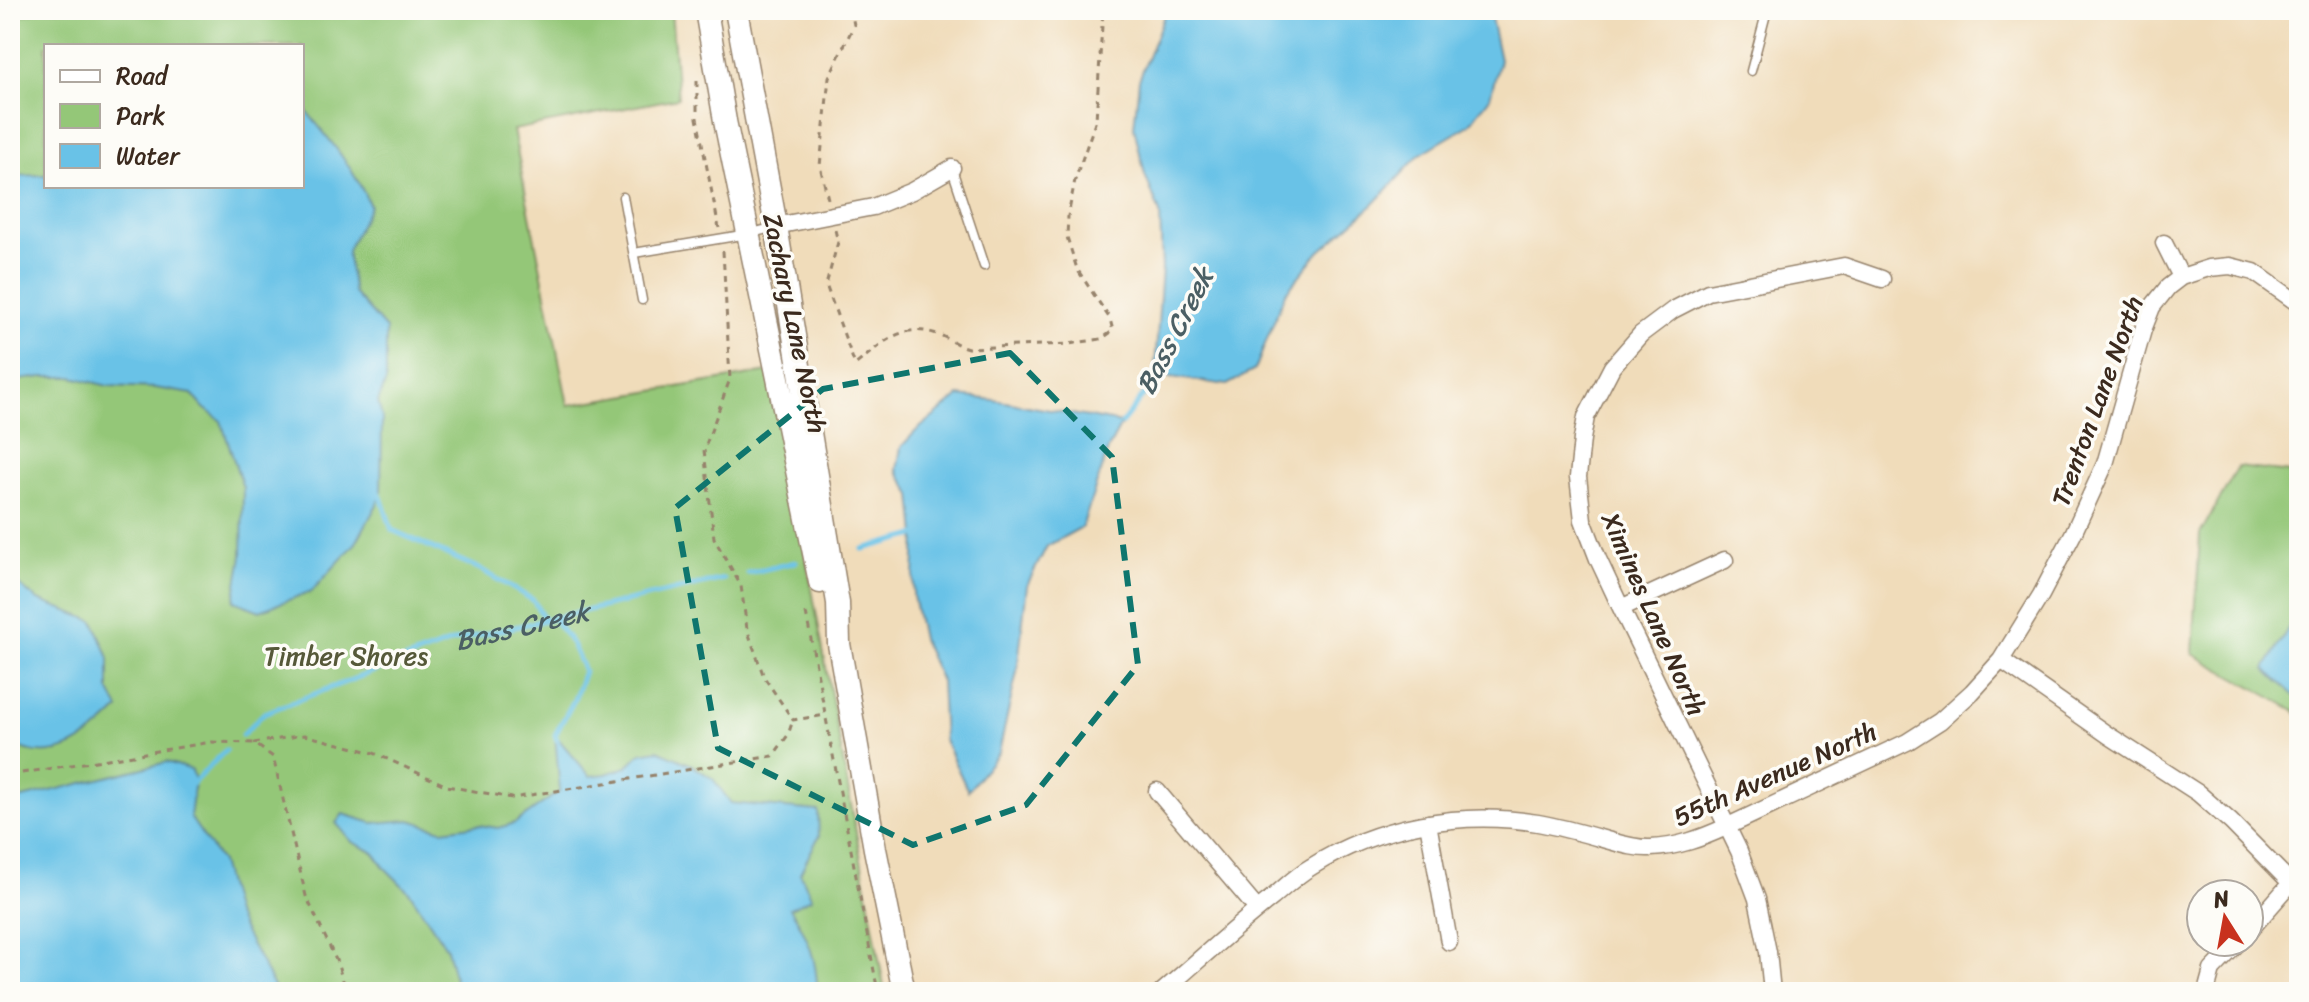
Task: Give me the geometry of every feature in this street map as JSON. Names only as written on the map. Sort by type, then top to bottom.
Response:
[{"type":"street","name":"Zachary Lane North","points":[[706,10],[748,234],[825,607],[839,644]]},
{"type":"street","name":"Zachary Lane North","points":[[736,10],[776,226],[838,603],[839,644],[904,992]]},
{"type":"street","points":[[776,226],[873,207],[912,191],[952,168]]},
{"type":"street","points":[[2164,243],[2181,277],[2209,268],[2230,266],[2254,272],[2299,304]]},
{"type":"street","name":"Ximines Lane North","points":[[1772,992],[1768,952],[1757,899],[1739,851],[1621,608],[1583,520],[1578,477],[1582,439],[1586,417],[1612,367],[1641,334],[1673,310],[1708,292],[1844,266],[1882,279]]},
{"type":"street","name":"Trenton Lane North","points":[[2001,660],[2047,583],[2105,464],[2152,307],[2181,277]]},
{"type":"street","points":[[1621,608],[1725,560]]},
{"type":"street","points":[[2001,660],[2198,793],[2231,822],[2295,885],[2265,915]]},
{"type":"street","name":"55th Avenue North","points":[[1162,992],[1310,867],[1351,845],[1393,830],[1428,823],[1478,819],[1536,823],[1648,849],[1702,838],[1907,742],[1940,721],[2001,660]]},
{"type":"street","points":[[1157,791],[1257,909]]},
{"type":"street","points":[[1428,823],[1449,942]]},
{"type":"street","points":[[2206,992],[2212,970],[2224,958]]},
{"type":"lane","points":[[1751,71],[1767,10]]},
{"type":"lane","points":[[952,168],[984,266]]},
{"type":"lane","points":[[623,197],[642,300]]},
{"type":"lane","points":[[634,253],[722,239],[776,226]]},
{"type":"path","points":[[697,72],[697,118],[722,239],[730,379],[704,450],[714,538],[741,586],[747,629],[764,677],[793,720]]},
{"type":"path","points":[[806,613],[878,992]]},
{"type":"path","points":[[793,720],[826,715]]},
{"type":"path","points":[[10,775],[212,742],[254,743],[304,735],[374,753],[447,786],[512,798],[773,756],[788,735],[793,720]]},
{"type":"path","points":[[254,743],[273,757],[306,896],[336,960],[347,992]]},
{"type":"highlighted area","points":[[1010,353],[1112,457],[1138,665],[1026,805],[913,845],[718,748],[675,508],[823,389]]},
{"type":"green space","name":"Timber Shores","points":[[42,10],[671,10],[678,98],[513,130],[568,405],[769,372],[885,992],[10,992],[10,18]]},
{"type":"green space","points":[[2238,467],[2299,474],[2299,716],[2294,710],[2193,654],[2200,534]]},
{"type":"water","points":[[1164,10],[1491,10],[1500,60],[1490,97],[1469,125],[1419,155],[1374,204],[1319,252],[1285,293],[1255,370],[1227,385],[1163,376],[1154,382],[1162,268],[1160,213],[1145,175],[1134,127],[1139,80]]},
{"type":"water","points":[[304,108],[331,141],[370,206],[347,251],[354,293],[386,329],[386,381],[378,402],[382,418],[381,497],[356,543],[312,591],[260,611],[234,601],[242,556],[243,488],[221,421],[192,394],[155,388],[108,386],[72,377],[10,381],[10,176],[44,175],[44,188],[304,188]]},
{"type":"water","points":[[959,396],[1122,423],[1109,447],[1082,527],[1047,546],[1027,585],[1017,672],[999,752],[968,791],[944,740],[941,681],[922,639],[913,596],[916,535],[912,495],[897,470],[901,447]]},
{"type":"water","points":[[10,578],[38,600],[94,621],[109,658],[109,689],[119,709],[96,730],[70,747],[42,752],[26,750],[10,743]]},
{"type":"water","points":[[2299,609],[2299,700],[2265,669]]},
{"type":"water","points":[[555,735],[590,776],[627,767],[641,753],[658,750],[692,765],[713,779],[731,803],[818,811],[819,836],[800,873],[812,898],[790,908],[810,948],[817,992],[458,992],[447,949],[410,893],[373,852],[352,842],[336,823],[343,814],[373,823],[410,820],[442,830],[479,825],[498,828],[515,823],[560,791]]},
{"type":"water","points":[[167,762],[192,770],[195,780],[190,817],[221,862],[235,914],[277,992],[10,992],[10,801]]},
{"type":"waterway","name":"Bass Creek","points":[[1122,423],[1154,382]]},
{"type":"waterway","points":[[380,494],[392,530],[480,569],[533,600],[545,620]]},
{"type":"waterway","name":"Bass Creek","points":[[863,549],[916,535]]},
{"type":"waterway","name":"Bass Creek","points":[[748,573],[796,562]]},
{"type":"waterway","name":"Bass Creek","points":[[242,735],[264,713],[454,641],[724,579]]},
{"type":"waterway","points":[[553,618],[572,644],[584,671],[574,700],[555,735],[557,740]]},
{"type":"waterway","name":"Bass Creek","points":[[192,784],[226,750]]}]
